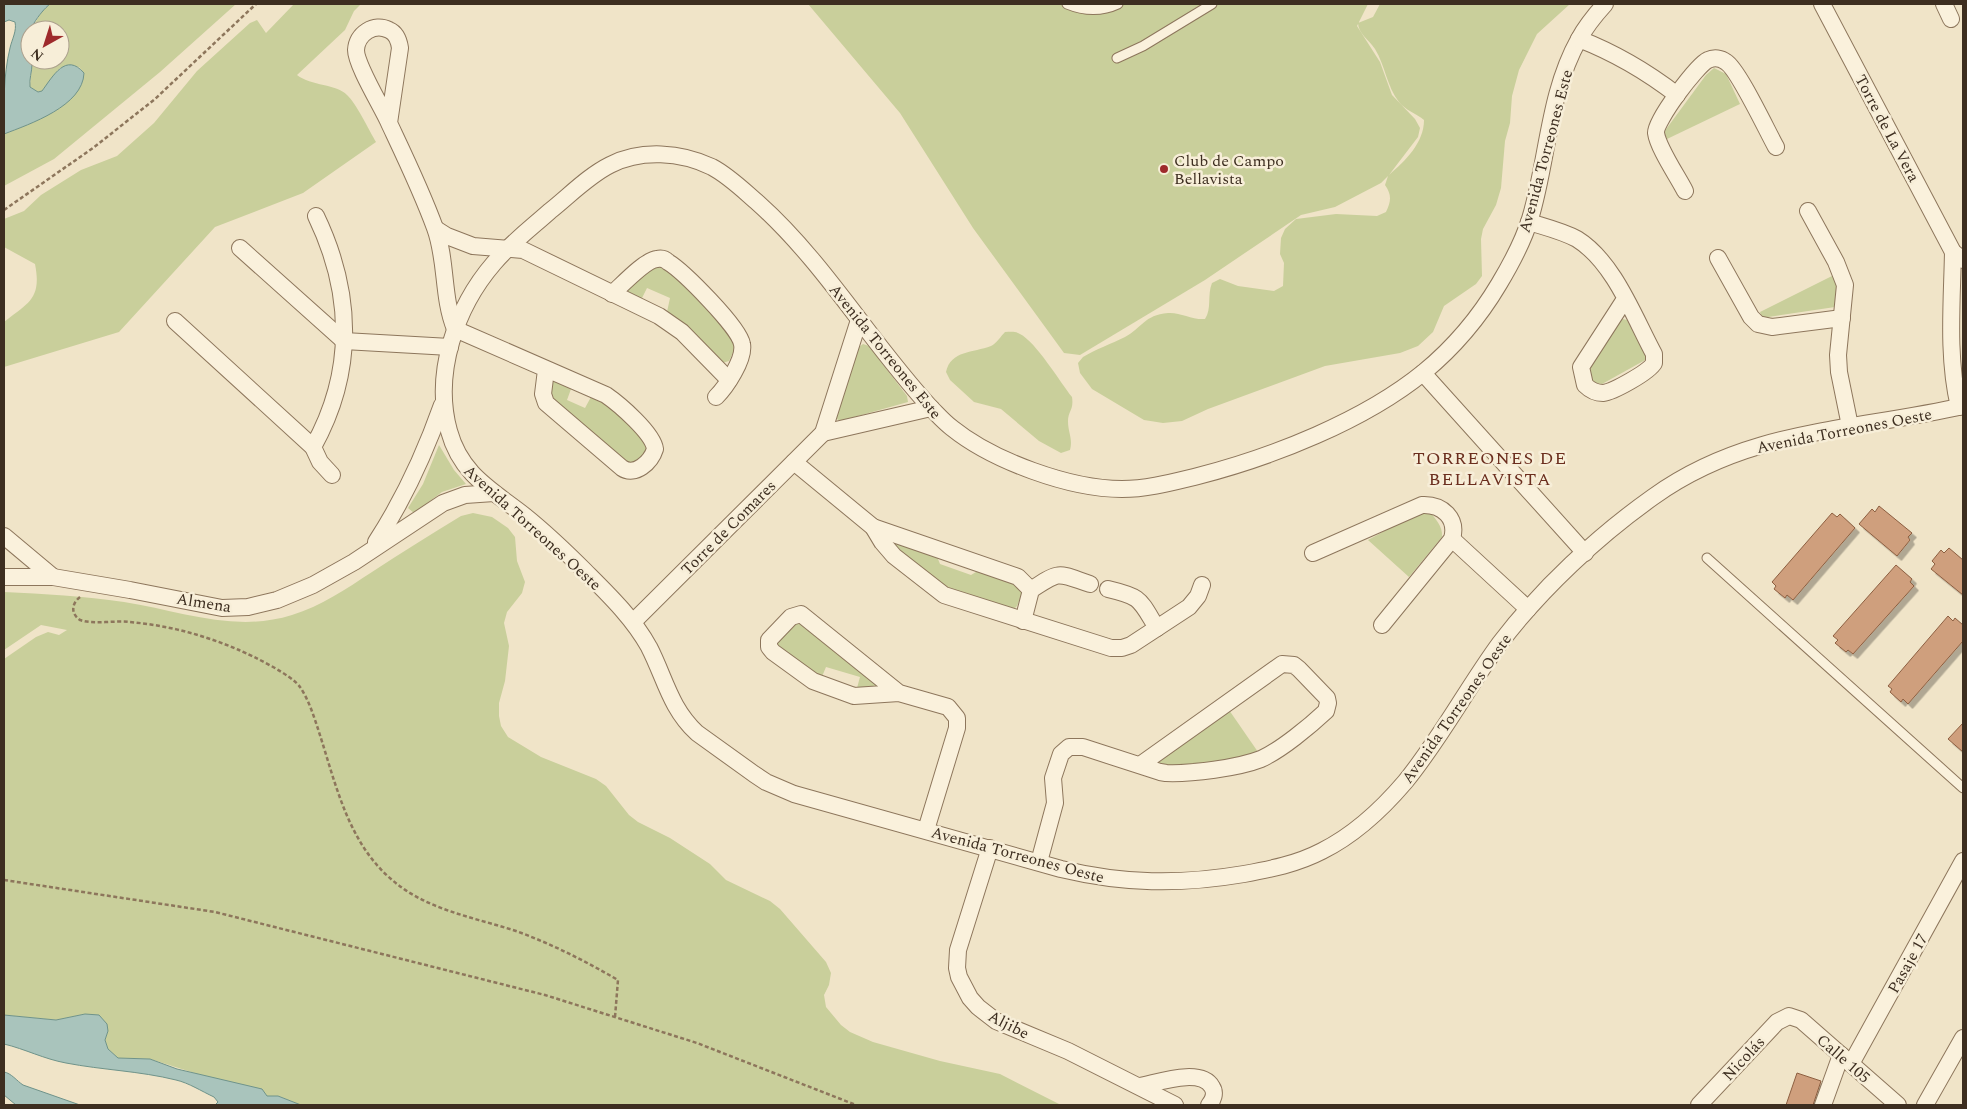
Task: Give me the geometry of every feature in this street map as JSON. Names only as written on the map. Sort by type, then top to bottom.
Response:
[{"type":"street","name":"Avenida Torreones Este","points":[[508,248],[596,173],[610,164],[648,154],[682,157],[702,163],[724,175],[768,212],[811,258],[931,408],[953,429],[966,438],[997,456],[1016,464],[1089,486],[1134,488],[1166,483],[1215,471],[1277,451],[1359,413],[1423,373],[1455,342],[1498,287],[1514,257],[1529,222],[1557,96],[1566,68],[1579,39],[1604,4]]},
{"type":"street","name":"Torre de La Vera","points":[[1822,4],[1958,256],[1952,352],[1953,374],[1961,407]]},
{"type":"street","points":[[1944,4],[1951,19]]},
{"type":"street","points":[[389,122],[400,48],[399,42],[393,33],[388,29],[377,27],[365,32],[360,37],[357,42],[356,55],[389,122],[436,229],[450,313],[455,329],[615,401],[652,440],[655,448],[651,457],[636,471],[631,472],[622,468],[546,403],[543,394],[546,370]]},
{"type":"street","points":[[1579,39],[1621,57],[1677,95]]},
{"type":"street","points":[[1685,191],[1656,134],[1659,120],[1703,62],[1713,58],[1725,61],[1734,69],[1776,147]]},
{"type":"street","points":[[1808,211],[1842,274],[1845,285],[1838,344],[1839,372],[1850,426]]},
{"type":"street","points":[[313,447],[335,399],[343,360],[344,341],[344,318],[337,272],[330,247],[316,216]]},
{"type":"street","points":[[1529,222],[1564,233],[1589,248],[1605,264],[1625,299],[1654,354],[1654,363],[1648,370],[1613,390],[1601,393],[1596,392],[1585,385],[1582,379],[1581,367],[1625,299]]},
{"type":"street","points":[[436,229],[447,236],[472,246],[523,250],[675,326],[730,380]]},
{"type":"street","points":[[240,248],[344,341],[450,347]]},
{"type":"street","name":"Avenida Torreones Oeste","points":[[508,248],[475,288],[455,329],[445,373],[444,398],[449,433],[460,459],[474,478],[547,535],[589,575],[633,622],[649,647],[679,713],[697,733],[766,782],[794,794],[1039,862],[1105,878],[1148,882],[1182,882],[1222,878],[1275,868],[1296,862],[1323,850],[1367,820],[1403,783],[1441,732],[1492,655],[1553,582],[1653,497],[1685,476],[1739,451],[1777,440],[1961,407]]},
{"type":"street","points":[[1718,258],[1751,317],[1758,324],[1772,327],[1842,318]]},
{"type":"street","points":[[612,294],[651,261],[661,259],[669,262],[715,306],[741,340],[741,354],[730,380],[716,397]]},
{"type":"street","name":"Torre de Comares","points":[[633,622],[823,433],[859,320]]},
{"type":"street","points":[[175,321],[313,447],[320,462],[332,475]]},
{"type":"street","points":[[1423,373],[1585,553]]},
{"type":"street","name":"Almena","points":[[373,547],[411,482],[435,426],[444,398]]},
{"type":"street","points":[[823,433],[931,408]]},
{"type":"street","points":[[794,462],[873,527],[888,550],[944,595],[1023,621],[1116,649],[1131,645],[1194,602],[1202,585]]},
{"type":"street","name":"Almena","points":[[4,577],[52,578],[222,608],[248,608],[277,600],[313,585],[348,565],[443,503],[465,495],[494,493]]},
{"type":"street","points":[[1313,553],[1422,505],[1436,506],[1448,513],[1454,527],[1452,539],[1382,625]]},
{"type":"street","points":[[873,527],[1018,578],[1031,590]]},
{"type":"street","points":[[4,536],[52,578]]},
{"type":"street","points":[[1452,539],[1528,610]]},
{"type":"street","points":[[1023,621],[1031,590],[1056,575],[1090,584]]},
{"type":"street","points":[[1108,589],[1136,597],[1157,628]]},
{"type":"street","points":[[899,693],[801,614],[791,617],[768,640],[772,652],[820,685],[854,696],[899,693],[948,707],[957,718],[957,728],[926,830]]},
{"type":"street","points":[[1039,862],[1055,803],[1053,778],[1059,759],[1064,750],[1069,747],[1079,745],[1160,772],[1175,774],[1232,766],[1252,762],[1280,748],[1323,713],[1328,707],[1327,698],[1299,668],[1294,665],[1282,664],[1140,765]]},
{"type":"street","name":"Aljibe","points":[[990,848],[958,950],[957,968],[959,977],[970,998],[978,1008],[996,1021],[1068,1051],[1175,1105]]},
{"type":"street","name":"Pasaje 17","points":[[1823,1105],[1846,1059],[1963,861]]},
{"type":"street","name":"Calle 105","points":[[1788,1016],[1801,1020],[1898,1105]]},
{"type":"street","name":"Nicolás","points":[[1699,1105],[1776,1022],[1788,1016]]},
{"type":"street","points":[[1925,1105],[1963,1038]]},
{"type":"street","points":[[1140,1086],[1181,1078],[1203,1079],[1214,1090],[1213,1100],[1209,1105]]},
{"type":"lane","points":[[1067,4],[1088,10],[1111,7],[1118,4]]},
{"type":"lane","points":[[1117,58],[1143,46],[1212,4]]},
{"type":"lane","points":[[1707,558],[1963,788]]},
{"type":"path","points":[[4,210],[94,148],[155,99],[256,4]]},
{"type":"path","points":[[82,582],[83,595],[74,603],[73,610],[80,620],[130,622],[197,635],[267,663],[300,685],[312,713],[348,820],[360,845],[380,870],[400,886],[423,900],[457,914],[516,931],[544,942],[618,980],[615,1017]]},
{"type":"path","points":[[4,880],[215,912],[545,995],[697,1043],[856,1105]]},
{"type":"green space","points":[[50,4],[236,4],[160,72],[54,159],[4,186],[4,134],[27,125],[65,103],[75,94],[81,84],[84,73],[79,67],[70,67],[70,20],[37,20],[42,11]]},
{"type":"green space","points":[[294,4],[361,4],[354,11],[345,30],[297,75],[303,79],[343,91],[351,99],[376,142],[303,193],[215,227],[119,332],[4,367],[4,322],[31,299],[35,293],[37,276],[35,264],[4,247],[4,219],[24,211],[41,195],[81,170],[117,156],[154,123],[197,71],[250,23],[257,20],[266,33]]},
{"type":"green space","name":"Club de Campo Bellavista","points":[[808,4],[1368,4],[1359,23],[1373,17],[1380,4],[1570,4],[1537,34],[1519,70],[1512,96],[1510,123],[1505,141],[1501,188],[1496,205],[1483,229],[1481,239],[1482,276],[1476,284],[1444,306],[1433,332],[1418,346],[1400,353],[1325,366],[1208,409],[1182,421],[1163,423],[1144,420],[1092,389],[1080,373],[1078,363],[1088,354],[1125,337],[1154,316],[1173,313],[1205,319],[1212,283],[1220,279],[1238,286],[1274,291],[1283,286],[1284,263],[1280,254],[1281,238],[1285,229],[1296,219],[1336,214],[1377,216],[1386,212],[1390,198],[1385,185],[1388,176],[1381,183],[1335,207],[1301,215],[1205,280],[1080,355],[1064,353],[973,228],[900,113]],"holes":[[[1358,24],[1358,27],[1378,55],[1399,102],[1424,120],[1421,136],[1417,144],[1407,158],[1389,175],[1418,137],[1420,128],[1415,119],[1392,95],[1380,62],[1357,26]]]},
{"type":"green space","points":[[1714,68],[1726,74],[1740,104],[1667,139],[1664,132],[1706,75]]},
{"type":"green space","points":[[32,70],[58,70],[42,91],[38,92],[30,87]]},
{"type":"green space","points":[[661,264],[704,301],[737,344],[729,361],[722,363],[667,312],[670,298],[647,288],[641,300],[626,294],[626,289],[655,266]]},
{"type":"green space","points":[[1834,275],[1839,288],[1835,307],[1762,318],[1760,312]]},
{"type":"green space","points":[[1618,318],[1627,320],[1647,359],[1602,384],[1596,383],[1590,379],[1587,371]]},
{"type":"green space","points":[[1005,332],[1016,332],[1026,338],[1040,353],[1072,397],[1068,421],[1071,442],[1070,450],[1061,453],[1039,441],[1001,409],[974,402],[950,380],[946,372],[953,360],[964,353],[991,346]]},
{"type":"green space","points":[[863,344],[869,346],[907,396],[908,402],[840,421],[837,419],[836,414],[859,347]]},
{"type":"green space","points":[[553,380],[571,389],[567,400],[585,408],[591,397],[614,406],[649,442],[649,449],[632,466],[553,404],[548,385]]},
{"type":"green space","points":[[439,445],[454,470],[466,484],[442,492],[414,513],[408,508],[423,484]]},
{"type":"green space","points":[[1428,510],[1440,526],[1442,537],[1409,577],[1368,540],[1416,514]]},
{"type":"green space","points":[[473,513],[492,517],[508,528],[515,537],[517,561],[525,582],[522,593],[507,612],[504,623],[509,646],[505,681],[499,703],[499,716],[501,726],[508,737],[541,757],[596,779],[606,786],[629,815],[638,822],[670,838],[710,864],[726,880],[770,901],[780,909],[826,962],[831,973],[829,985],[824,995],[826,1007],[841,1025],[850,1032],[873,1042],[940,1061],[1000,1074],[1061,1105],[301,1105],[278,1096],[267,1096],[150,1059],[118,1058],[108,1049],[105,1040],[108,1031],[85,1014],[56,1020],[4,1015],[4,659],[36,637],[48,632],[59,635],[67,630],[41,625],[4,650],[4,592],[109,600],[208,619],[250,622],[271,620],[292,615],[323,602],[461,516]]},
{"type":"green space","points":[[891,541],[936,554],[940,564],[971,575],[981,569],[1016,582],[1023,591],[1017,606],[1013,610],[948,593],[890,543]]},
{"type":"green space","points":[[796,619],[879,687],[858,691],[860,677],[826,667],[821,679],[774,647],[774,640]]},
{"type":"green space","points":[[1229,710],[1258,752],[1251,757],[1169,769],[1159,764],[1158,761]]},
{"type":"water","points":[[4,4],[50,4],[36,20],[20,20],[20,70],[31,70],[30,87],[38,92],[42,91],[58,70],[70,70],[70,65],[77,67],[84,73],[81,85],[75,95],[65,104],[40,119],[4,134],[6,69],[15,32],[15,22],[9,20],[4,22]]},
{"type":"water","points":[[85,1014],[99,1015],[107,1024],[108,1031],[105,1040],[108,1049],[118,1058],[150,1059],[177,1069],[262,1089],[267,1096],[278,1096],[301,1105],[215,1105],[218,1102],[214,1097],[181,1081],[66,1063],[4,1044],[4,1015],[56,1020]]},
{"type":"water","points":[[4,1072],[12,1075],[23,1085],[80,1105],[16,1105],[4,1095]]},
{"type":"building","points":[[1879,506],[1912,533],[1908,537],[1910,540],[1897,556],[1859,524],[1872,509],[1875,512]]},
{"type":"building","points":[[1832,513],[1837,517],[1840,514],[1855,528],[1793,600],[1787,595],[1785,598],[1774,589],[1776,586],[1772,582]]},
{"type":"building","points":[[1949,548],[1963,560],[1963,595],[1931,569],[1935,564],[1932,561],[1941,550],[1944,553]]},
{"type":"building","points":[[1896,565],[1912,579],[1910,582],[1914,586],[1853,654],[1848,650],[1846,652],[1835,643],[1838,640],[1833,636]]},
{"type":"building","points":[[1948,616],[1953,621],[1955,618],[1963,625],[1963,641],[1908,704],[1903,699],[1901,702],[1890,692],[1892,689],[1888,686]]},
{"type":"building","points":[[1963,723],[1963,752],[1948,739]]},
{"type":"building","points":[[1797,1073],[1821,1081],[1813,1105],[1786,1105]]},
{"type":"place","name":"Club de Campo Bellavista","points":[[1164,169]]},
{"type":"district","name":"TORREONES DE BELLAVISTA","points":[[1490,468]]}]
